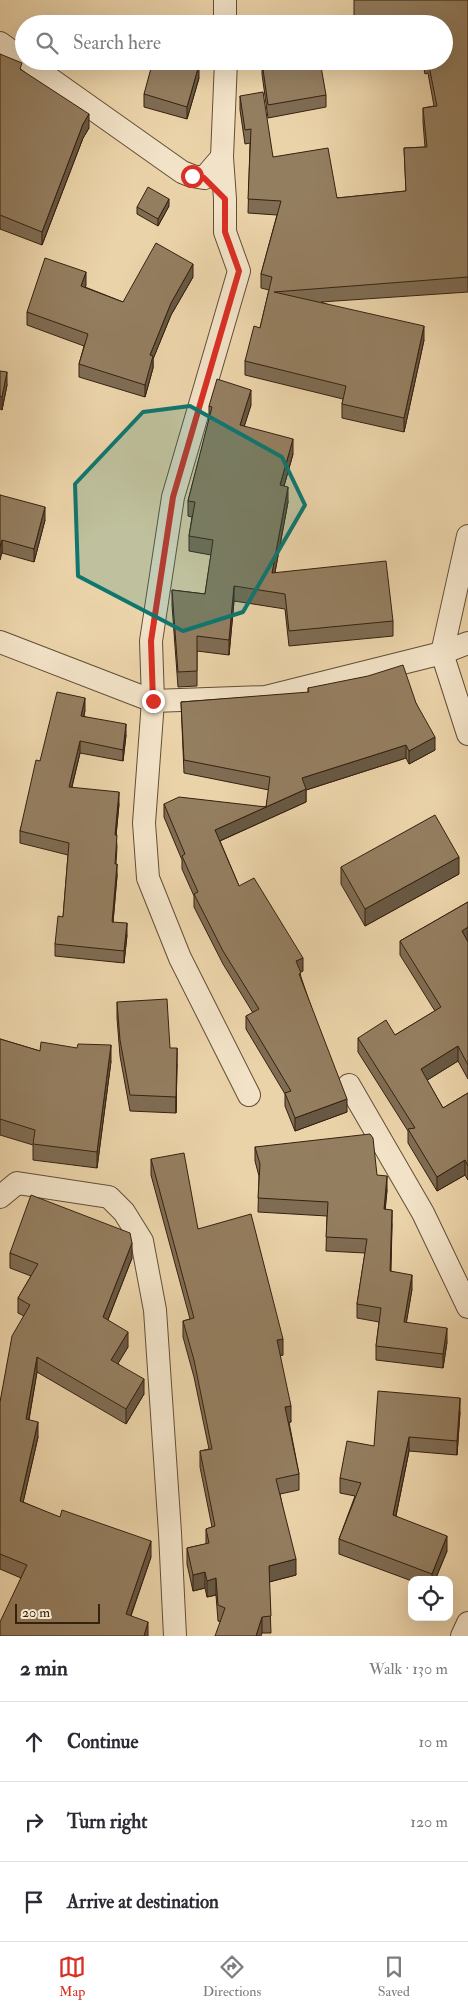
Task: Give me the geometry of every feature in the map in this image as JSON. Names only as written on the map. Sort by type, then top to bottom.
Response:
[{"type":"street","points":[[225,0],[226,15]]},
{"type":"street","points":[[0,44],[15,55]]},
{"type":"street","points":[[37,70],[182,172],[204,178],[225,199]]},
{"type":"street","points":[[226,70],[222,157],[225,232],[239,271],[173,497],[151,641],[153,701],[144,823],[148,878],[180,958],[249,1095]]},
{"type":"street","points":[[204,178],[222,157]]},
{"type":"street","points":[[468,536],[442,653],[468,734]]},
{"type":"street","points":[[0,642],[153,701],[266,697],[442,653],[468,644]]},
{"type":"street","points":[[350,1085],[422,1213],[468,1307]]},
{"type":"street","points":[[0,1197],[17,1183],[109,1197],[124,1212],[142,1241],[155,1310],[175,1636]]},
{"type":"street","points":[[462,1636],[468,1623]]},
{"type":"highlighted area","points":[[190,406],[282,457],[305,505],[243,612],[183,631],[78,576],[75,484],[143,412]]},
{"type":"building","points":[[354,0],[468,0],[468,277],[274,292],[424,326],[404,418],[342,404],[346,386],[245,361],[254,326],[260,328],[272,277],[261,274],[281,201],[248,199],[251,129],[245,130],[240,96],[263,92],[273,157],[328,148],[337,198],[406,191],[404,148],[427,147],[423,108],[437,106],[430,70],[453,70],[453,15],[354,15]]},
{"type":"building","points":[[0,54],[15,60],[15,70],[22,70],[89,114],[83,124],[42,232],[0,215]]},
{"type":"building","points":[[151,70],[198,70],[187,107],[144,94]]},
{"type":"building","points":[[263,70],[322,70],[326,95],[268,105]]},
{"type":"building","points":[[148,187],[169,199],[158,219],[137,207]]},
{"type":"building","points":[[156,243],[193,264],[171,303],[150,355],[153,356],[145,385],[79,364],[88,334],[27,312],[45,258],[86,272],[81,286],[123,302]]},
{"type":"building","points":[[0,371],[7,372],[2,397],[0,396]]},
{"type":"building","points":[[217,379],[251,390],[240,425],[293,439],[280,485],[288,487],[272,573],[386,561],[393,621],[289,631],[285,594],[234,586],[229,640],[197,636],[197,671],[178,672],[172,590],[205,594],[213,540],[189,536],[195,502],[188,501],[212,407],[209,406]]},
{"type":"building","points":[[0,495],[45,507],[34,549],[2,540],[0,547]]},
{"type":"building","points":[[403,665],[416,703],[435,737],[409,751],[406,745],[302,778],[306,789],[215,830],[239,886],[254,878],[303,958],[296,961],[301,973],[299,974],[347,1099],[295,1118],[285,1093],[291,1091],[246,1016],[259,1009],[223,951],[194,894],[198,892],[182,856],[185,854],[164,804],[179,797],[266,807],[270,777],[184,760],[181,702],[309,692],[308,688],[368,676]]},
{"type":"building","points":[[57,692],[85,698],[81,716],[126,724],[123,750],[80,741],[69,787],[119,792],[115,835],[117,835],[115,864],[117,864],[112,922],[127,923],[124,951],[55,944],[58,916],[63,917],[69,843],[20,831],[36,760],[40,761]]},
{"type":"building","points":[[435,815],[459,857],[365,909],[341,867]]},
{"type":"building","points":[[468,902],[468,927],[462,931],[468,942],[468,1065],[458,1046],[421,1069],[443,1108],[468,1093],[468,1166],[465,1160],[437,1177],[408,1129],[415,1128],[358,1038],[386,1020],[395,1035],[441,1007],[400,941]]},
{"type":"building","points":[[167,999],[170,1048],[177,1048],[176,1097],[130,1095],[120,1040],[117,1002]]},
{"type":"building","points":[[0,1039],[40,1051],[41,1042],[77,1048],[78,1044],[111,1045],[97,1152],[33,1144],[35,1130],[0,1119]]},
{"type":"building","points":[[370,1134],[373,1138],[377,1175],[387,1176],[384,1209],[392,1210],[390,1271],[412,1275],[404,1322],[447,1328],[443,1354],[376,1346],[381,1308],[357,1304],[367,1239],[326,1237],[328,1202],[258,1198],[260,1164],[255,1147]]},
{"type":"building","points":[[184,1153],[198,1229],[251,1214],[283,1339],[277,1340],[291,1406],[285,1407],[299,1474],[276,1479],[296,1559],[269,1566],[271,1616],[262,1617],[256,1636],[215,1636],[225,1608],[218,1605],[216,1578],[207,1581],[205,1572],[193,1575],[187,1548],[209,1543],[206,1529],[215,1526],[200,1451],[212,1449],[194,1360],[183,1321],[194,1318],[151,1159]]},
{"type":"building","points":[[31,1195],[130,1233],[132,1243],[103,1317],[128,1332],[111,1360],[144,1379],[126,1409],[37,1357],[26,1419],[38,1422],[20,1501],[60,1517],[62,1510],[151,1541],[126,1614],[148,1622],[144,1636],[0,1636],[0,1622],[27,1565],[0,1554],[0,1402],[12,1336],[30,1305],[18,1298],[38,1264],[10,1253]]},
{"type":"building","points":[[378,1391],[460,1398],[457,1441],[409,1437],[393,1515],[447,1536],[432,1574],[339,1539],[361,1483],[340,1478],[347,1441],[374,1446]]},
{"type":"route","points":[[153,701],[151,641],[156,598],[173,497],[239,271],[225,232],[225,199],[204,178],[192,176]]}]
